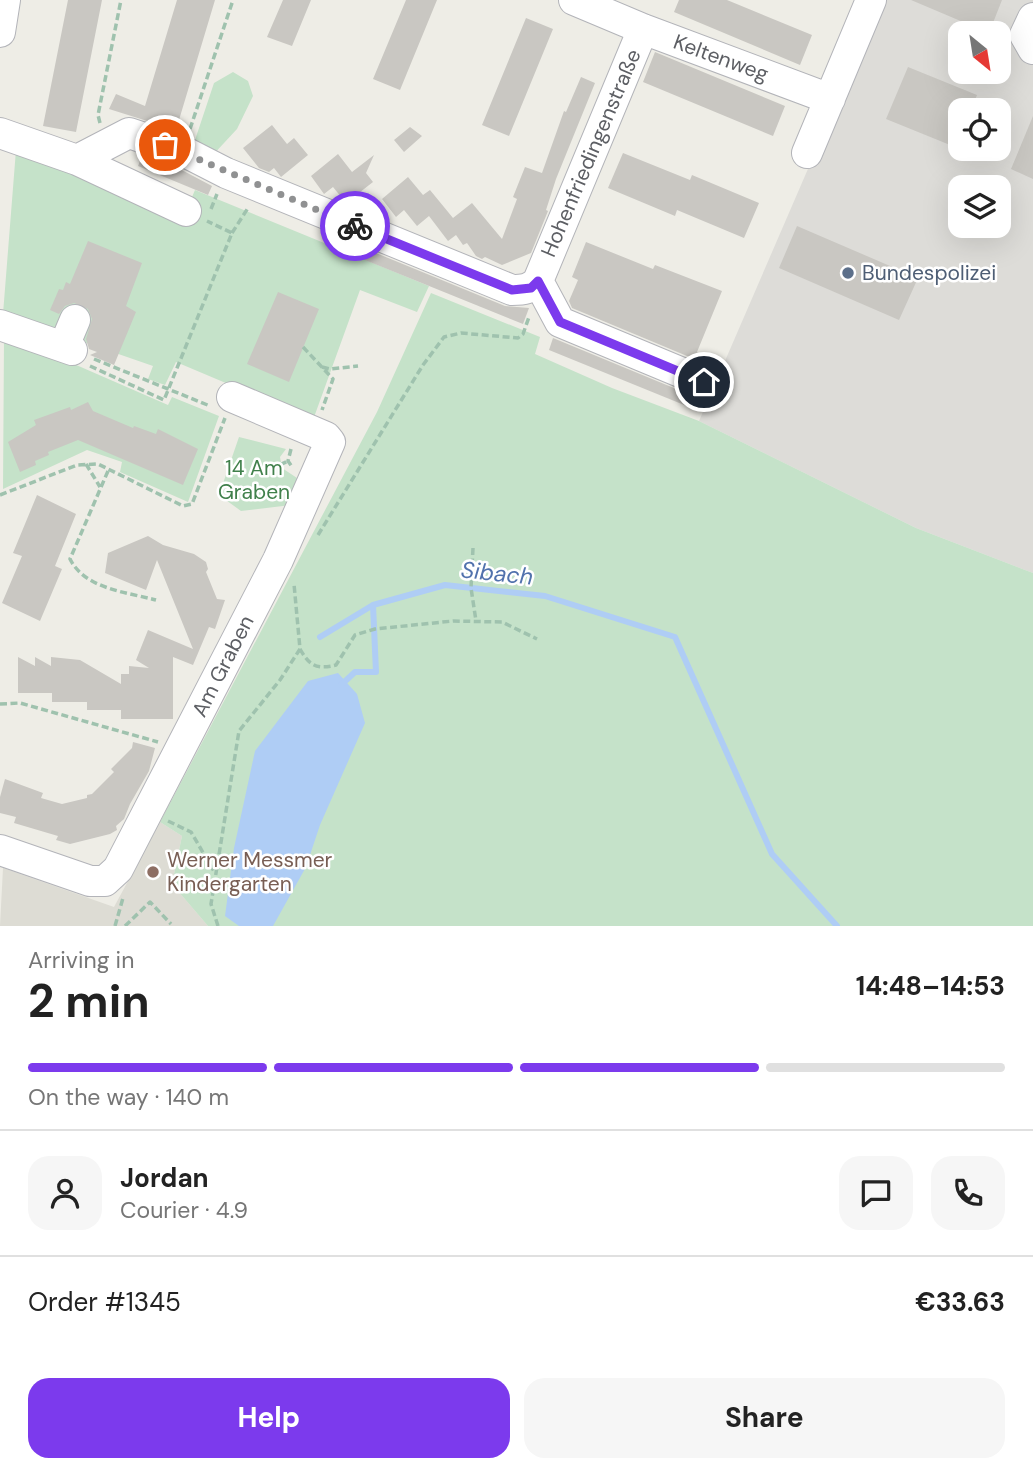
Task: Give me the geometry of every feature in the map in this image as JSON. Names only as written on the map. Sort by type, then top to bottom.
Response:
[{"type":"street","points":[[0,32],[5,0]]},
{"type":"street","name":"Keltenweg","points":[[574,0],[643,29],[830,99]]},
{"type":"street","points":[[807,153],[871,0]]},
{"type":"street","points":[[1033,18],[1025,35],[1033,49]]},
{"type":"street","name":"Hohenfriedingenstraße","points":[[77,160],[129,133],[183,151],[226,173],[512,290],[531,288],[538,281],[643,29]]},
{"type":"street","points":[[0,133],[77,160],[186,211]]},
{"type":"street","points":[[538,281],[560,322],[704,382]]},
{"type":"street","points":[[0,325],[70,339]]},
{"type":"street","points":[[230,405],[314,432]]},
{"type":"street","name":"Am Graben","points":[[0,850],[90,881],[105,881],[118,869],[278,560],[330,442],[326,437],[314,432]]},
{"type":"path","points":[[106,145],[97,115],[121,0]]},
{"type":"path","points":[[183,151],[233,0]]},
{"type":"path","points":[[70,339],[169,389],[232,233],[186,211]]},
{"type":"path","points":[[317,535],[423,365],[444,337],[461,333],[511,340],[518,338],[526,327]]},
{"type":"path","points":[[303,347],[333,379],[314,432]]},
{"type":"path","points":[[321,366],[330,369],[358,366]]},
{"type":"path","points":[[0,495],[78,464],[98,464],[183,506],[192,504],[230,405]]},
{"type":"path","points":[[261,474],[288,461]]},
{"type":"path","points":[[86,464],[100,487]]},
{"type":"path","points":[[108,471],[70,559],[76,572],[96,584],[156,600]]},
{"type":"path","points":[[96,497],[102,496]]},
{"type":"path","points":[[473,548],[471,588],[476,621]]},
{"type":"path","points":[[295,577],[293,600],[300,649],[308,663],[321,669],[335,665],[355,635],[375,629],[453,621],[502,622],[537,639]]},
{"type":"path","points":[[218,926],[211,904],[239,731],[280,680],[300,649]]},
{"type":"path","points":[[0,704],[20,703],[181,749]]},
{"type":"path","points":[[148,811],[191,832],[216,875]]},
{"type":"path","points":[[115,926],[123,899],[122,892]]},
{"type":"path","points":[[125,926],[150,902],[171,924]]},
{"type":"shaded area","points":[[881,0],[1033,0],[1033,573],[916,528],[699,421]]},
{"type":"shaded area","name":"Werner Messmer Kindergarten","points":[[160,822],[182,836],[172,884],[208,926],[0,926],[3,868],[114,907]]},
{"type":"green space","points":[[233,72],[248,81],[253,96],[237,129],[211,157],[195,140],[214,83]]},
{"type":"green space","points":[[16,150],[184,216],[195,190],[429,286],[417,312],[360,290],[313,420],[176,362],[165,385],[148,379],[153,366],[3,314]]},
{"type":"green space","points":[[431,293],[540,337],[535,354],[612,388],[699,421],[916,528],[1033,573],[1033,926],[208,926],[172,884],[182,836],[160,822],[377,412]]},
{"type":"green space","points":[[4,339],[35,347],[168,405],[172,397],[219,416],[188,502],[120,472],[122,462],[87,450],[3,489]]},
{"type":"green space","name":"14 Am Graben","points":[[239,437],[286,449],[280,457],[282,468],[297,478],[291,505],[241,511],[219,495]]},
{"type":"water","points":[[338,673],[357,694],[365,723],[320,825],[306,867],[273,926],[239,926],[225,916],[234,848],[255,751],[308,681]]},
{"type":"building","points":[[68,0],[102,0],[76,132],[43,126]]},
{"type":"building","points":[[177,0],[215,0],[179,120],[183,122],[179,131],[109,109],[116,94],[145,106]]},
{"type":"building","points":[[283,0],[311,0],[292,46],[267,37]]},
{"type":"building","points":[[406,0],[437,0],[400,90],[373,79]]},
{"type":"building","points":[[679,0],[727,0],[812,35],[800,65],[674,12]]},
{"type":"building","points":[[911,0],[1002,0],[994,21],[961,21]]},
{"type":"building","points":[[526,18],[553,29],[509,136],[482,125]]},
{"type":"building","points":[[655,52],[785,106],[773,136],[643,82]]},
{"type":"building","points":[[908,67],[977,95],[976,98],[948,98],[948,144],[886,119]]},
{"type":"building","points":[[581,77],[595,83],[556,179],[546,210],[548,211],[531,253],[502,265],[485,257],[482,259],[476,256],[467,243],[463,245],[456,235],[448,241],[429,216],[417,226],[404,210],[396,217],[382,199],[408,177],[423,195],[430,190],[453,218],[472,203],[502,239],[517,199],[513,197],[525,167],[542,173],[564,111],[566,112]]},
{"type":"building","points":[[1033,116],[1033,179],[1011,169]]},
{"type":"building","points":[[272,125],[287,144],[294,138],[308,155],[281,177],[274,168],[269,172],[259,168],[243,148]]},
{"type":"building","points":[[410,127],[422,136],[404,152],[394,140]]},
{"type":"building","points":[[623,153],[690,180],[692,175],[759,203],[744,238],[677,210],[675,216],[608,188]]},
{"type":"building","points":[[338,154],[352,172],[374,155],[366,173],[373,182],[346,203],[333,187],[324,194],[311,176]]},
{"type":"building","points":[[142,156],[176,167],[212,186],[208,195],[138,166]]},
{"type":"building","name":"Bundespolizei","points":[[797,226],[918,278],[899,320],[779,268]]},
{"type":"building","points":[[88,241],[142,263],[126,306],[136,312],[114,365],[90,355],[97,352],[89,349],[86,339],[92,319],[88,309],[74,303],[65,306],[59,314],[50,310],[59,289],[63,290],[66,282],[70,284]]},
{"type":"building","points":[[586,242],[653,269],[655,265],[722,291],[697,352],[714,359],[711,366],[572,308],[569,301],[578,280],[572,277]]},
{"type":"building","points":[[359,246],[505,306],[529,308],[523,324],[355,256]]},
{"type":"building","points":[[278,292],[319,309],[289,382],[247,364]]},
{"type":"building","points":[[553,338],[698,398],[694,409],[549,350]]},
{"type":"building","points":[[88,402],[93,411],[133,428],[134,426],[156,434],[158,429],[198,449],[183,485],[78,440],[48,452],[49,455],[35,461],[36,465],[20,472],[8,442],[36,425],[34,420],[70,407],[71,410]]},
{"type":"building","points":[[37,495],[76,514],[55,566],[62,569],[40,621],[2,603],[22,556],[13,553]]},
{"type":"building","points":[[148,536],[163,545],[194,554],[206,562],[206,572],[217,599],[225,600],[215,629],[209,627],[193,665],[173,657],[173,719],[121,719],[121,710],[87,710],[87,702],[52,702],[52,693],[18,693],[18,657],[35,666],[35,657],[51,666],[51,657],[80,660],[121,684],[121,674],[129,674],[129,666],[149,668],[136,660],[148,630],[193,649],[157,560],[146,590],[105,573],[108,553]]},
{"type":"building","points":[[133,742],[155,748],[149,771],[124,819],[116,826],[117,830],[110,834],[70,844],[56,840],[58,836],[14,823],[16,817],[0,813],[0,797],[5,779],[43,793],[41,798],[62,804],[87,798],[87,795],[92,794],[114,772],[111,769],[132,748]]},
{"type":"waterway","name":"Sibach","points":[[320,637],[373,605],[445,585],[545,596],[675,637],[772,854],[837,926]]},
{"type":"waterway","points":[[341,685],[355,672],[376,672],[373,605]]},
{"type":"way so far","points":[[165,145],[355,226]]},
{"type":"place","name":"Bundespolizei","points":[[848,273]]},
{"type":"place","name":"Werner Messmer Kindergarten","points":[[153,872]]},
{"type":"route","points":[[355,226],[512,290],[531,288],[538,281],[560,322],[704,382]]}]
